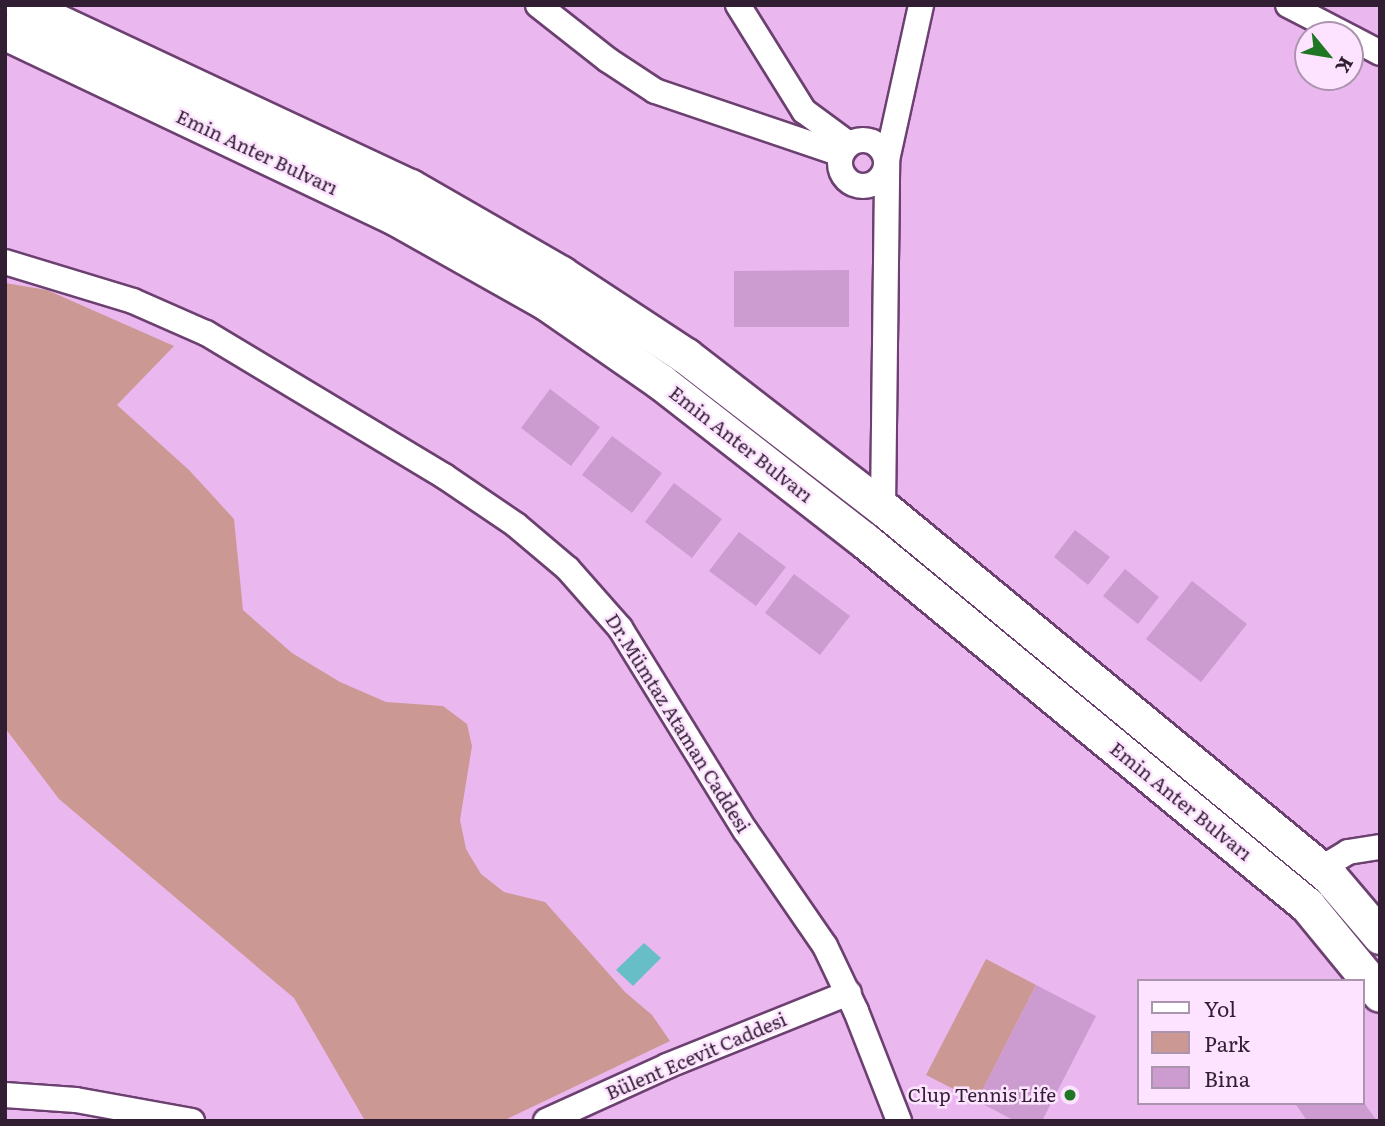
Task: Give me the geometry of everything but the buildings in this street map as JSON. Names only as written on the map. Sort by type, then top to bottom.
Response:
[{"type":"highway","name":"Emin Anter Bulvarı","points":[[21,5],[410,187],[561,274],[686,356],[883,508],[1320,869],[1380,936]]},
{"type":"highway","name":"Emin Anter Bulvarı","points":[[5,33],[395,217],[546,302],[640,367],[864,540],[1307,905],[1380,993]]},
{"type":"street","points":[[538,5],[608,60],[655,90],[845,149]]},
{"type":"street","points":[[738,5],[804,111],[845,149]]},
{"type":"street","points":[[883,508],[887,160],[882,148],[872,141],[860,139],[845,149],[840,166],[845,177],[854,185],[867,186],[878,181],[886,171],[887,160],[921,5]]},
{"type":"street","points":[[1288,5],[1319,21]]},
{"type":"street","points":[[1364,44],[1380,53]]},
{"type":"street","name":"Dr.Mümtaz Ataman Caddesi","points":[[5,262],[133,301],[206,333],[454,482],[516,525],[568,569],[606,609],[637,653],[739,820],[825,946],[849,993],[899,1121]]},
{"type":"street","points":[[1320,869],[1348,852],[1380,848]]},
{"type":"street","name":"Bülent Ecevit Caddesi","points":[[545,1121],[667,1066],[849,993]]},
{"type":"street","points":[[5,1095],[76,1100],[192,1121]]},
{"type":"green space","points":[[5,283],[47,290],[174,346],[117,405],[189,470],[234,519],[243,610],[292,653],[340,682],[386,702],[443,706],[467,724],[472,746],[460,820],[466,849],[481,874],[504,892],[545,902],[625,992],[652,1015],[670,1041],[503,1121],[364,1119],[294,998],[59,799],[5,728]]},
{"type":"green space","points":[[986,959],[1036,985],[977,1101],[926,1075]]},
{"type":"shaded area","points":[[644,943],[661,958],[633,986],[616,970]]},
{"type":"place","name":"Clup Tennis Life","points":[[1070,1095]]}]
